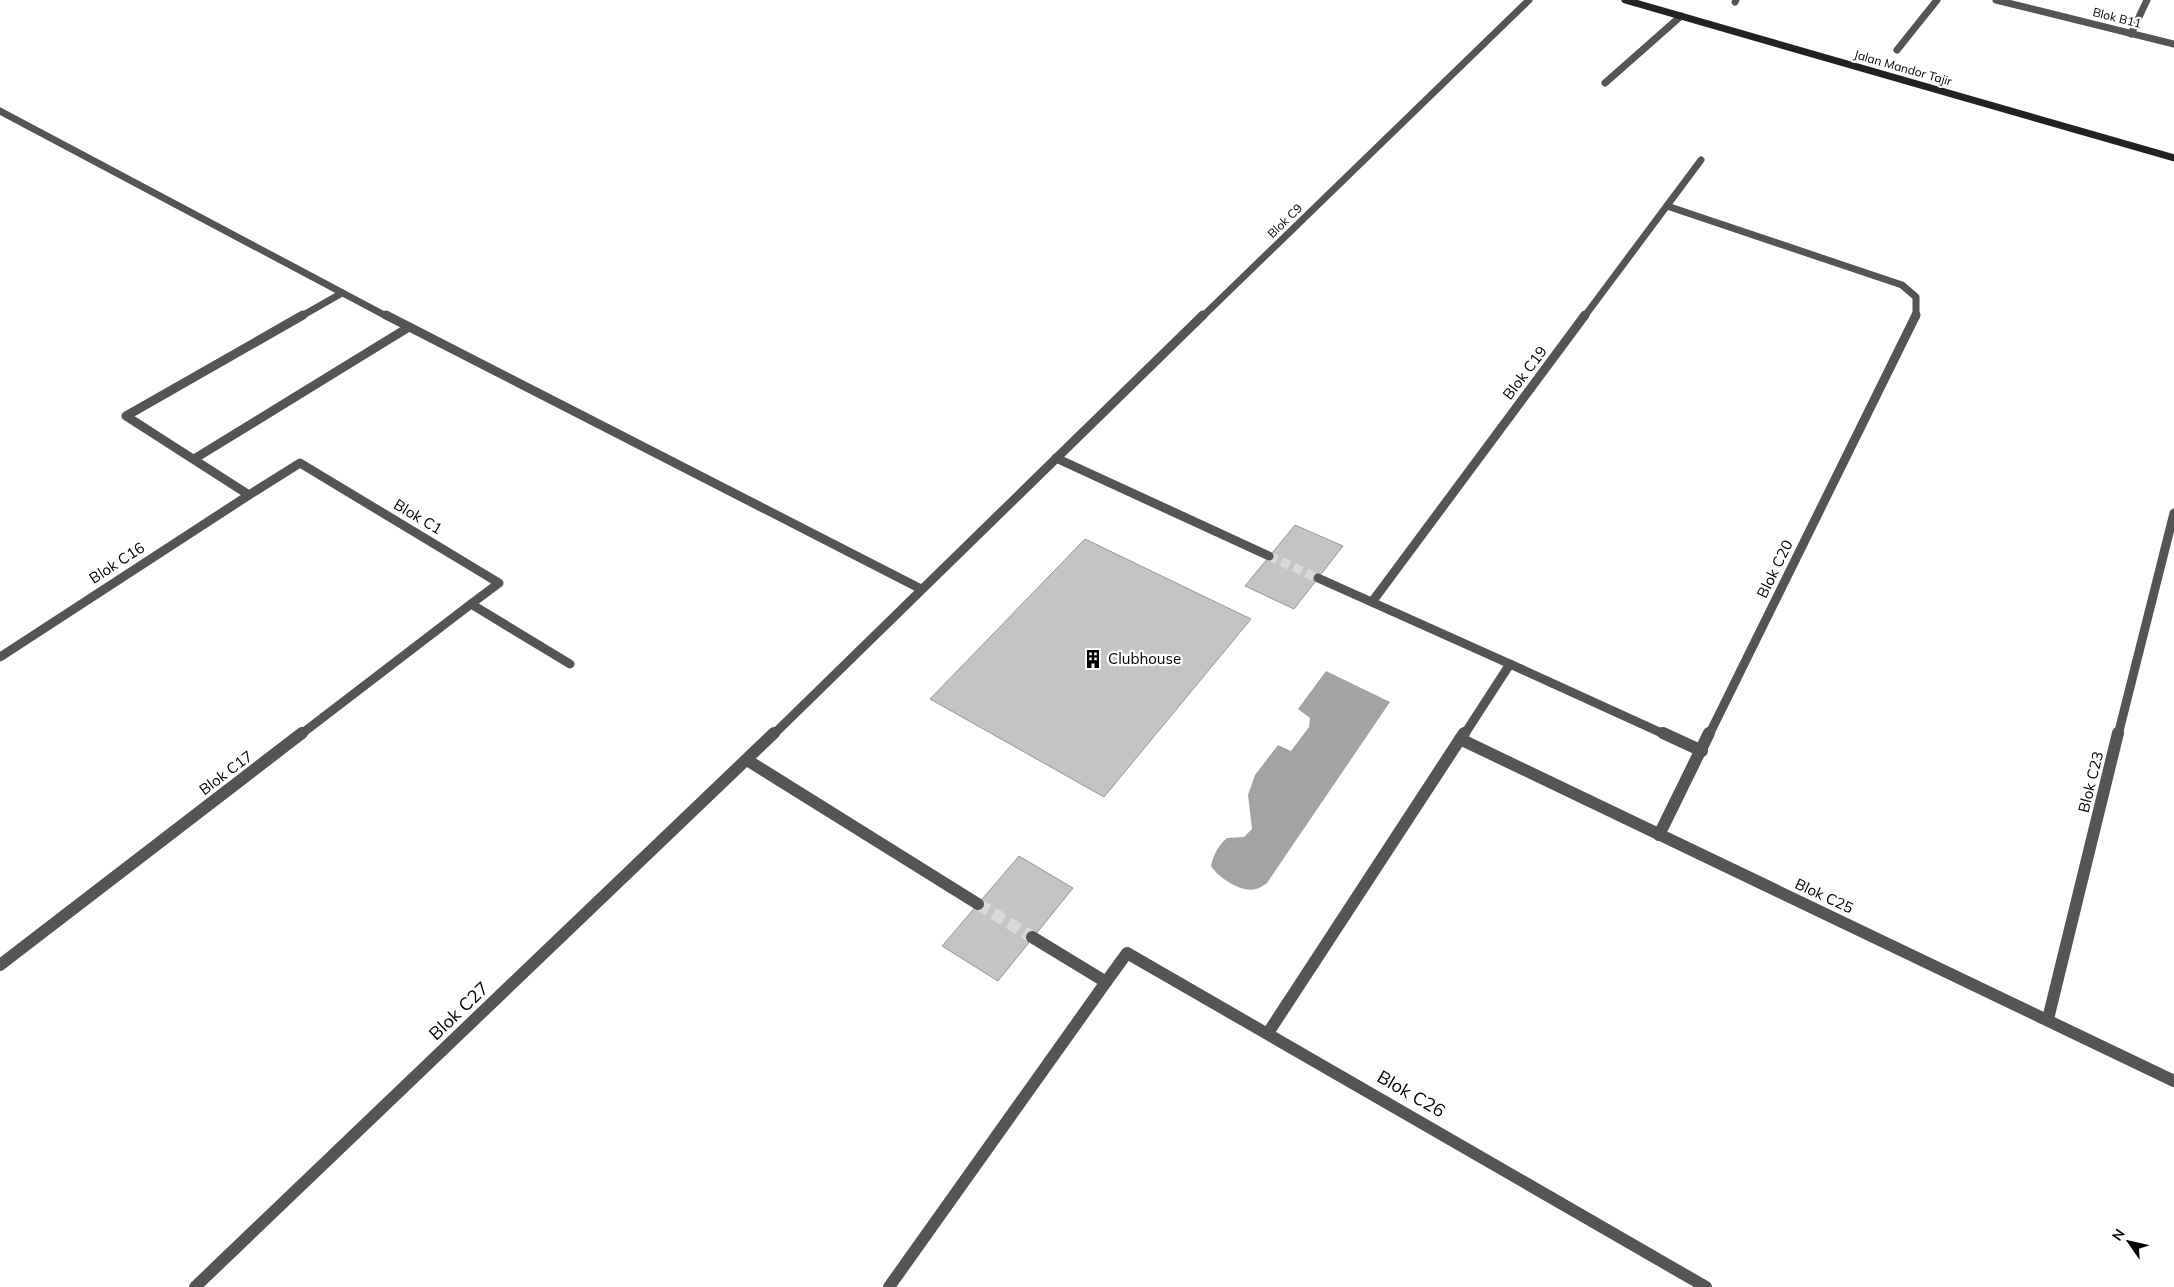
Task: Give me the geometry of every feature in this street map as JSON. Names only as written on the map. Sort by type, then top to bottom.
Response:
[{"type":"street","name":"Blok C9","points":[[921,589],[1529,0]]},
{"type":"street","name":"Jalan Mandor Tajir","points":[[1625,0],[2174,158]]},
{"type":"street","points":[[1897,50],[1937,0]]},
{"type":"street","name":"Blok B11","points":[[1996,0],[2174,44]]},
{"type":"street","points":[[2131,34],[2147,0]]},
{"type":"street","points":[[1604,83],[1681,16]]},
{"type":"street","points":[[0,111],[342,293],[921,589]]},
{"type":"street","name":"Blok C19","points":[[1372,602],[1701,160]]},
{"type":"street","name":"Blok C20","points":[[1659,835],[1916,316],[1916,297],[1902,286],[1667,206]]},
{"type":"street","points":[[250,495],[126,416],[342,293]]},
{"type":"street","points":[[194,459],[409,327]]},
{"type":"street","points":[[1056,458],[1269,556]]},
{"type":"street","name":"Blok C1","points":[[250,495],[300,463],[499,583],[471,604]]},
{"type":"street","name":"Blok C16","points":[[0,657],[250,495]]},
{"type":"street","name":"Blok C23","points":[[2048,1019],[2174,512]]},
{"type":"street","points":[[2163,551],[2174,547]]},
{"type":"street","points":[[1318,578],[1702,750]]},
{"type":"street","name":"Blok C27","points":[[195,1287],[746,760],[921,589]]},
{"type":"street","points":[[471,604],[570,664]]},
{"type":"street","name":"Blok C17","points":[[0,965],[471,604]]},
{"type":"street","points":[[1268,1033],[1510,664]]},
{"type":"street","name":"Blok C25","points":[[1460,739],[2174,1081]]},
{"type":"street","points":[[746,760],[978,904]]},
{"type":"street","points":[[889,1287],[1106,982],[1032,937]]},
{"type":"street","name":"Blok C26","points":[[1106,982],[1127,952],[1706,1287]]},
{"type":"shaded area","points":[[1326,671],[1390,702],[1267,883],[1250,890],[1237,887],[1225,880],[1211,866],[1215,854],[1227,838],[1244,837],[1252,829],[1248,795],[1255,775],[1278,745],[1291,751],[1309,727],[1310,718],[1298,709]]},
{"type":"building","points":[[1295,525],[1343,546],[1294,609],[1245,586]]},
{"type":"building","name":"Clubhouse","points":[[1085,539],[1251,619],[1104,797],[930,699]]},
{"type":"building","points":[[1019,856],[1073,888],[998,981],[942,946]]},
{"type":"tunnel","points":[[1269,556],[1318,578]]},
{"type":"tunnel","points":[[978,904],[1032,937]]},
{"type":"place","name":"Clubhouse","points":[[1093,659]]}]
